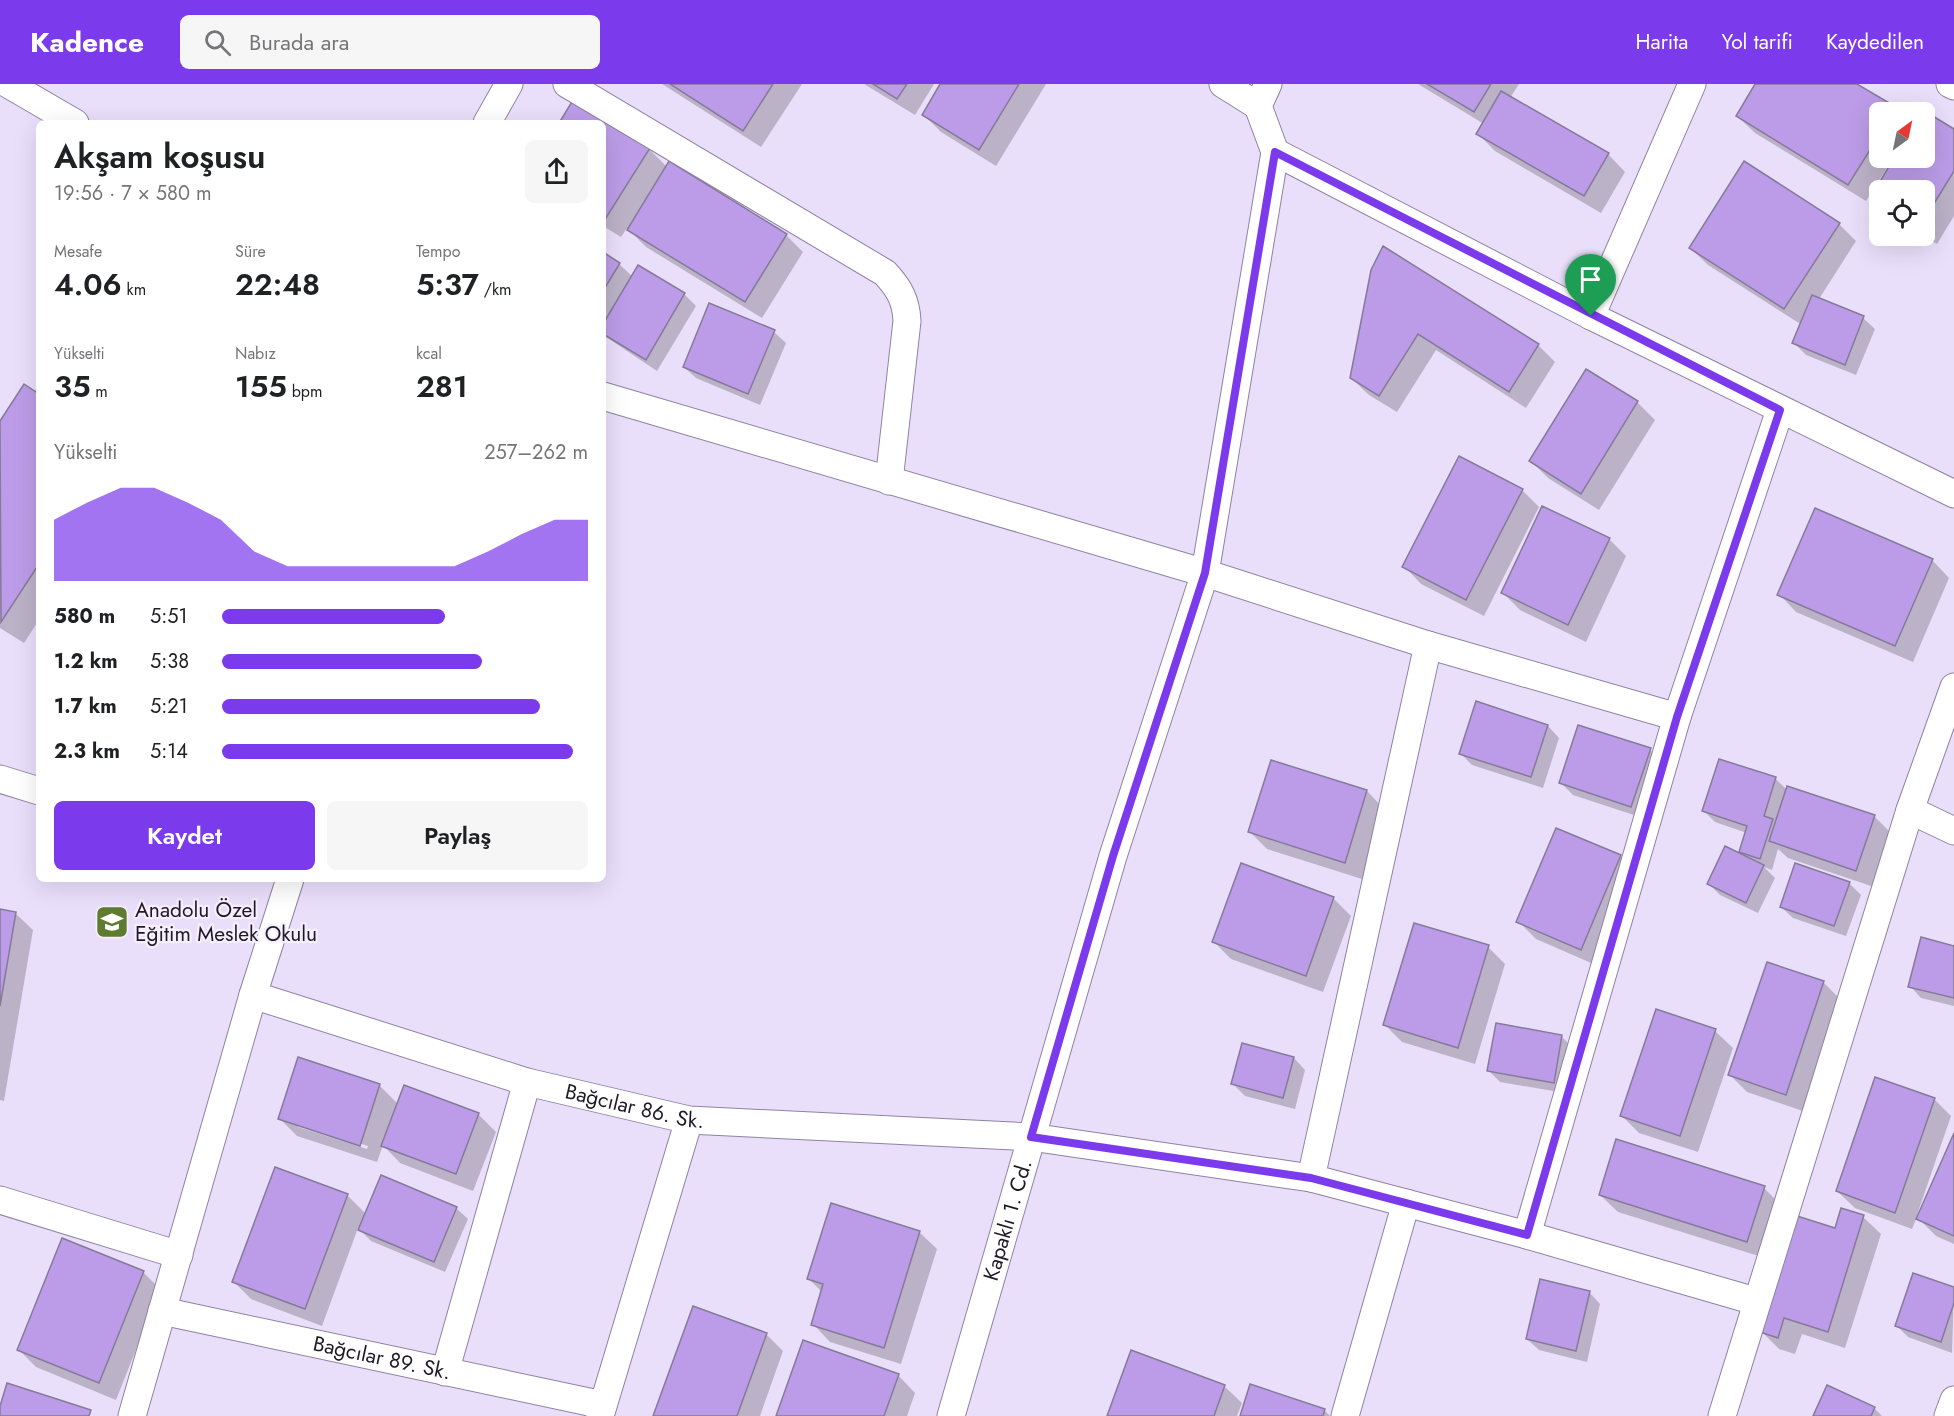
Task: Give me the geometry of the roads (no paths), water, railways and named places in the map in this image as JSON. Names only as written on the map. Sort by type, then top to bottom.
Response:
[{"type":"street","points":[[8,84],[70,120]]},
{"type":"street","points":[[488,120],[509,84]]},
{"type":"street","points":[[567,84],[885,273],[899,288],[907,306],[908,321],[889,482]]},
{"type":"street","points":[[1223,84],[1263,95]]},
{"type":"street","points":[[1591,316],[1692,84]]},
{"type":"street","points":[[1950,84],[1954,86]]},
{"type":"street","name":"Kapaklı 1. Cd.","points":[[951,1416],[1113,856],[1205,573],[1275,152],[1263,95]]},
{"type":"street","points":[[1275,152],[1591,316],[1954,494]]},
{"type":"street","points":[[606,397],[889,482],[1205,573],[1428,645],[1677,717]]},
{"type":"street","points":[[1527,1235],[1677,717],[1780,410]]},
{"type":"street","points":[[1311,1178],[1428,645]]},
{"type":"street","points":[[1722,1416],[1755,1301],[1910,810],[1954,687]]},
{"type":"street","points":[[0,779],[36,790]]},
{"type":"street","points":[[1910,810],[1954,831]]},
{"type":"street","points":[[132,1416],[253,995],[289,882]]},
{"type":"street","name":"Bağcılar 86. Sk.","points":[[253,995],[527,1082],[688,1120],[1031,1137],[1311,1178],[1527,1235],[1755,1301]]},
{"type":"street","points":[[445,1371],[527,1082]]},
{"type":"street","points":[[602,1411],[688,1120]]},
{"type":"street","points":[[0,1200],[178,1255]]},
{"type":"street","points":[[1345,1416],[1406,1203]]},
{"type":"street","name":"Bağcılar 89. Sk.","points":[[162,1311],[445,1371],[602,1411]]},
{"type":"street","points":[[1948,1416],[1954,1400]]},
{"type":"place","name":"Anadolu Özel Eğitim Meslek Okulu","points":[[112,922]]}]
